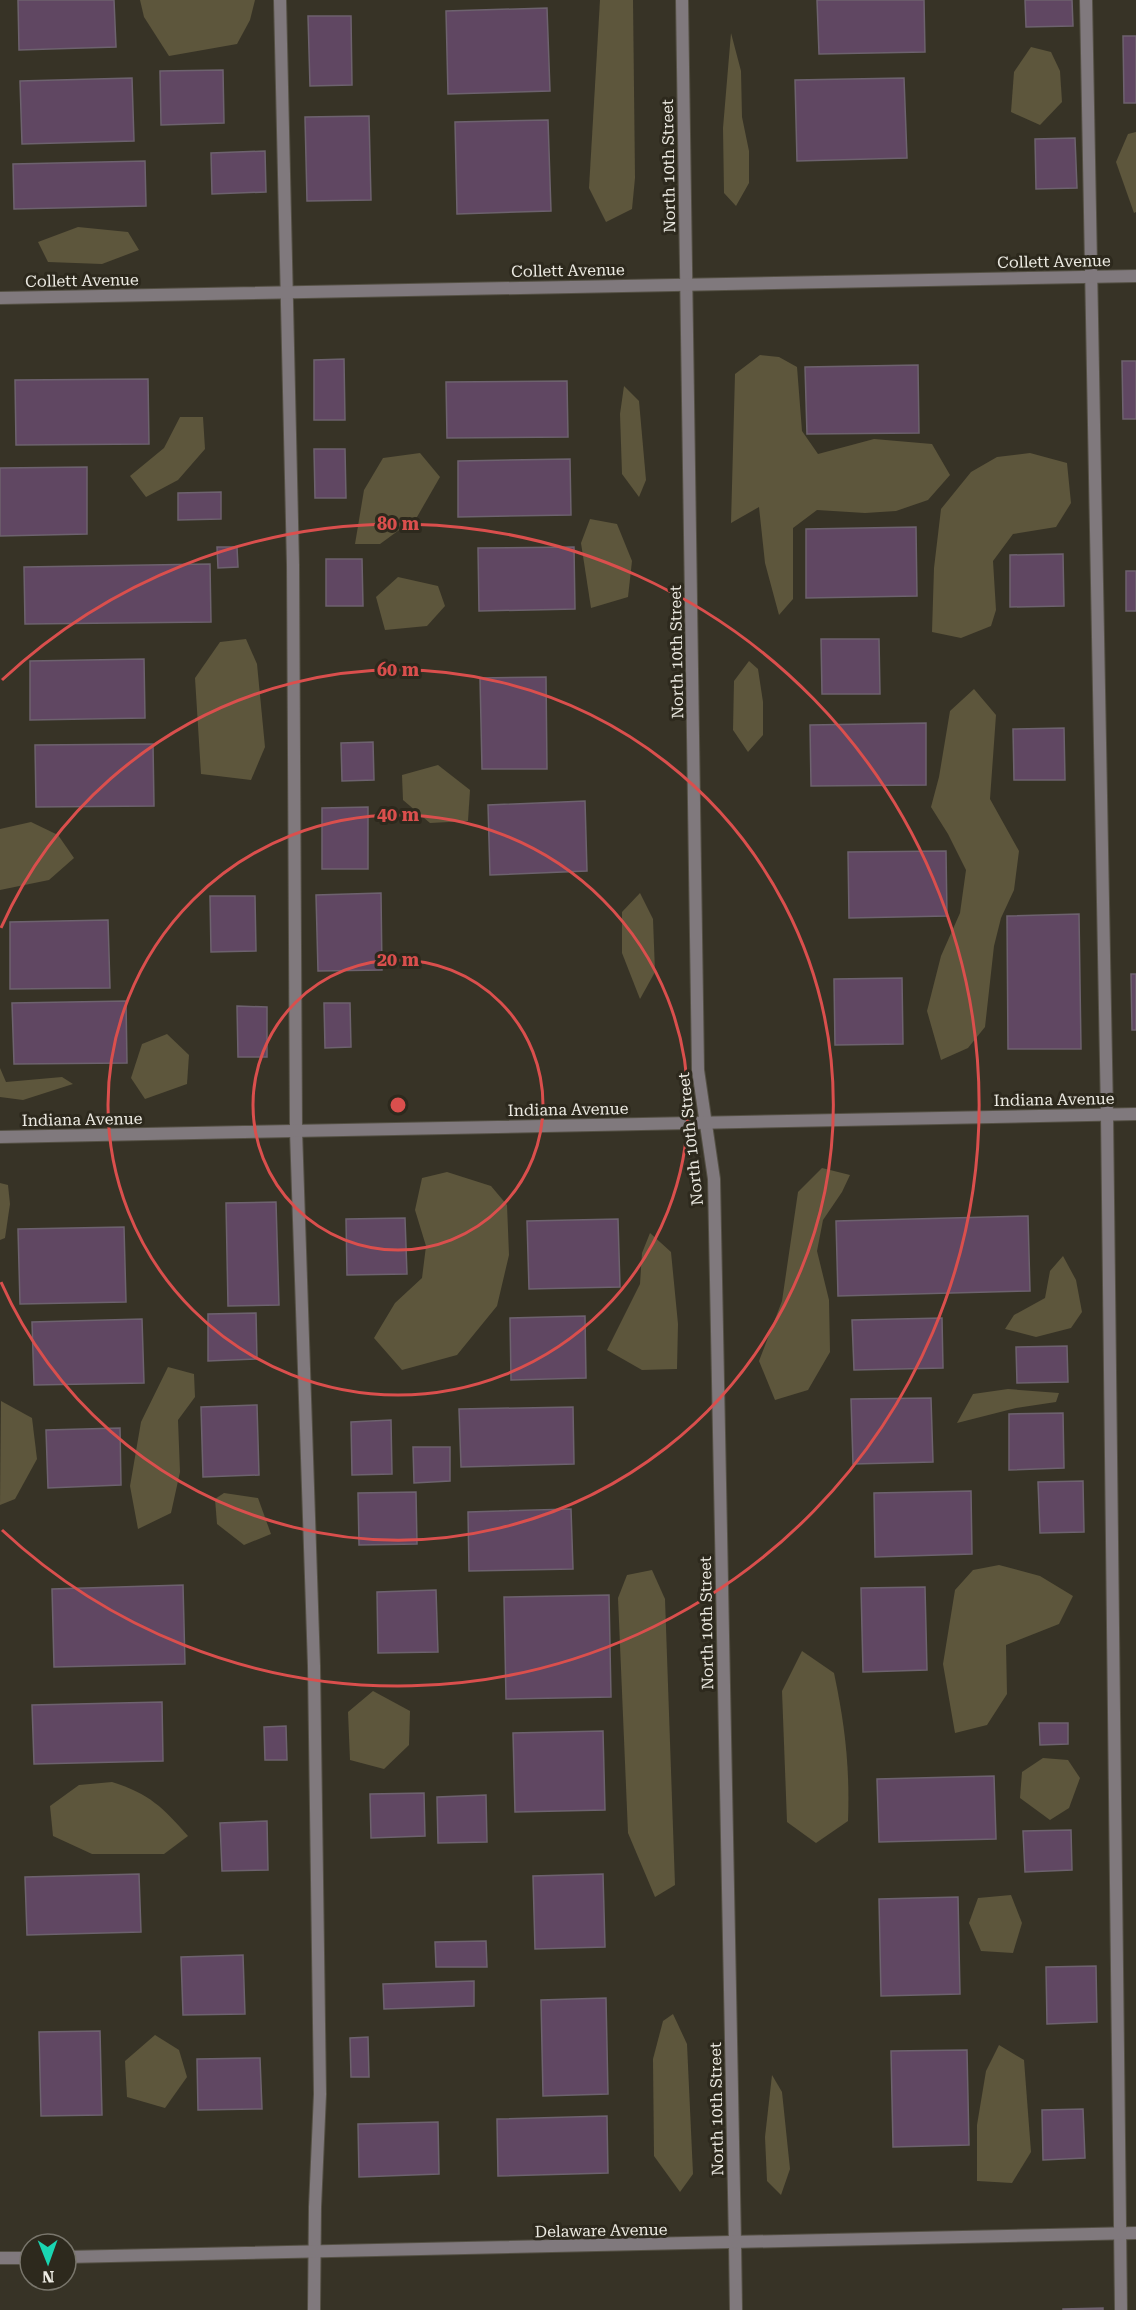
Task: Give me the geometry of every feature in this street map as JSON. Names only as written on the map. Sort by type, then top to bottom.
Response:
[{"type":"street","points":[[279,0],[293,565],[296,1131],[314,1666],[320,2094],[314,2310]]},
{"type":"street","name":"North 10th Street","points":[[682,0],[698,1070],[714,1179],[736,2310]]},
{"type":"street","points":[[1086,0],[1107,1114],[1121,2310]]},
{"type":"street","name":"Collett Avenue","points":[[0,298],[1136,276]]},
{"type":"street","name":"Indiana Avenue","points":[[0,1137],[1136,1114]]},
{"type":"street","name":"Delaware Avenue","points":[[78,2257],[1136,2233]]},
{"type":"street","points":[[0,2259],[18,2258]]},
{"type":"shaded area","points":[[140,0],[255,0],[250,20],[237,44],[169,56],[144,17]]},
{"type":"shaded area","points":[[600,0],[633,0],[635,178],[632,209],[606,222],[589,188]]},
{"type":"shaded area","points":[[731,33],[741,71],[742,117],[749,151],[749,183],[736,206],[724,193],[723,128]]},
{"type":"shaded area","points":[[1031,47],[1051,52],[1060,71],[1062,102],[1040,125],[1011,112],[1014,72]]},
{"type":"shaded area","points":[[1136,132],[1136,212],[1134,213],[1116,162],[1128,134]]},
{"type":"shaded area","points":[[78,227],[128,232],[139,250],[102,264],[48,262],[38,242]]},
{"type":"shaded area","points":[[760,355],[779,357],[797,367],[802,431],[818,454],[874,439],[932,444],[950,475],[928,500],[896,511],[865,513],[817,510],[793,528],[793,599],[779,615],[765,563],[759,507],[731,523],[735,374]]},
{"type":"shaded area","points":[[624,386],[639,401],[646,480],[639,497],[622,474],[620,414]]},
{"type":"shaded area","points":[[180,417],[203,417],[205,449],[178,480],[146,497],[130,476],[164,448]]},
{"type":"shaded area","points":[[420,453],[440,477],[417,517],[380,544],[355,544],[364,490],[383,458]]},
{"type":"shaded area","points":[[1030,453],[1067,463],[1071,503],[1056,527],[1013,534],[993,561],[996,610],[991,626],[961,638],[932,632],[934,568],[941,509],[971,472],[997,457]]},
{"type":"shaded area","points":[[590,519],[617,524],[632,561],[628,597],[591,608],[581,543]]},
{"type":"shaded area","points":[[398,577],[438,586],[445,606],[427,626],[385,630],[376,597]]},
{"type":"shaded area","points":[[246,639],[257,664],[265,747],[251,780],[201,774],[195,678],[220,642]]},
{"type":"shaded area","points":[[749,661],[758,669],[763,702],[763,735],[748,752],[733,730],[734,681]]},
{"type":"shaded area","points":[[974,689],[996,715],[990,799],[1019,851],[1014,890],[1001,918],[994,946],[985,1027],[968,1048],[941,1060],[927,1011],[941,956],[960,913],[966,870],[931,807],[939,777],[950,711]]},
{"type":"shaded area","points":[[438,765],[470,790],[468,821],[430,823],[403,800],[402,775]]},
{"type":"shaded area","points":[[31,822],[58,835],[74,858],[49,880],[0,890],[0,829]]},
{"type":"shaded area","points":[[640,893],[653,919],[655,972],[640,999],[622,953],[622,912]]},
{"type":"shaded area","points":[[167,1034],[189,1055],[187,1084],[145,1099],[131,1078],[142,1044]]},
{"type":"shaded area","points":[[0,1068],[6,1082],[62,1077],[73,1084],[23,1100],[0,1097]]},
{"type":"shaded area","points":[[822,1168],[850,1175],[842,1192],[823,1220],[817,1251],[829,1300],[830,1352],[808,1390],[775,1400],[759,1361],[782,1301],[798,1192]]},
{"type":"shaded area","points":[[447,1172],[491,1186],[507,1205],[509,1255],[497,1306],[457,1355],[402,1370],[374,1338],[395,1303],[422,1278],[426,1246],[415,1210],[422,1178]]},
{"type":"shaded area","points":[[0,1183],[8,1185],[10,1204],[5,1238],[0,1240]]},
{"type":"shaded area","points":[[650,1233],[671,1252],[678,1324],[677,1369],[642,1370],[607,1350],[640,1284],[642,1253]]},
{"type":"shaded area","points":[[1063,1256],[1076,1280],[1082,1312],[1071,1328],[1036,1337],[1005,1329],[1014,1315],[1045,1298],[1050,1271]]},
{"type":"shaded area","points":[[168,1367],[194,1374],[195,1397],[178,1420],[180,1472],[171,1513],[138,1529],[130,1486],[141,1422]]},
{"type":"shaded area","points":[[1008,1389],[1059,1393],[1056,1402],[1016,1408],[957,1423],[973,1394]]},
{"type":"shaded area","points":[[1,1401],[32,1418],[37,1459],[15,1499],[0,1505]]},
{"type":"shaded area","points":[[224,1493],[258,1498],[271,1534],[244,1545],[217,1524],[215,1499]]},
{"type":"shaded area","points":[[999,1565],[1040,1576],[1073,1596],[1059,1624],[1006,1645],[1007,1694],[987,1725],[955,1733],[943,1664],[955,1590],[973,1570]]},
{"type":"shaded area","points":[[652,1570],[665,1599],[675,1885],[655,1897],[628,1833],[618,1598],[627,1575]]},
{"type":"shaded area","points":[[802,1651],[834,1673],[844,1729],[847,1765],[848,1821],[816,1843],[787,1822],[782,1691]]},
{"type":"shaded area","points":[[373,1691],[410,1711],[409,1745],[384,1769],[350,1760],[348,1712]]},
{"type":"shaded area","points":[[1043,1758],[1068,1760],[1080,1778],[1069,1808],[1050,1820],[1020,1798],[1022,1772]]},
{"type":"shaded area","points":[[112,1782],[136,1791],[155,1803],[188,1836],[164,1854],[92,1854],[53,1836],[50,1806],[79,1785]]},
{"type":"shaded area","points":[[1011,1895],[1022,1923],[1013,1953],[981,1951],[969,1923],[978,1898]]},
{"type":"shaded area","points":[[673,2014],[687,2044],[693,2174],[680,2192],[654,2156],[653,2059],[663,2021]]},
{"type":"shaded area","points":[[155,2035],[179,2050],[187,2077],[165,2108],[127,2097],[125,2061]]},
{"type":"shaded area","points":[[999,2045],[1024,2060],[1031,2152],[1012,2183],[977,2181],[977,2125],[986,2071]]},
{"type":"shaded area","points":[[772,2075],[782,2092],[790,2169],[781,2195],[767,2181],[765,2137]]},
{"type":"building","points":[[18,0],[114,0],[116,47],[19,50]]},
{"type":"building","points":[[817,0],[924,0],[925,52],[819,54]]},
{"type":"building","points":[[1025,0],[1072,0],[1073,26],[1026,27]]},
{"type":"building","points":[[547,8],[550,91],[448,94],[446,11]]},
{"type":"building","points":[[308,16],[351,16],[352,85],[310,86]]},
{"type":"building","points":[[1123,36],[1136,36],[1136,103],[1124,103]]},
{"type":"building","points":[[223,70],[224,123],[161,125],[160,71]]},
{"type":"building","points":[[132,78],[134,141],[22,144],[20,81]]},
{"type":"building","points":[[904,78],[907,158],[797,161],[795,80]]},
{"type":"building","points":[[369,116],[371,200],[307,201],[305,117]]},
{"type":"building","points":[[548,120],[551,211],[457,214],[455,122]]},
{"type":"building","points":[[1075,138],[1077,188],[1036,189],[1035,139]]},
{"type":"building","points":[[265,151],[266,192],[212,194],[211,153]]},
{"type":"building","points":[[145,161],[146,206],[14,209],[13,164]]},
{"type":"building","points":[[344,359],[345,420],[314,420],[314,360]]},
{"type":"building","points":[[1122,361],[1136,361],[1136,419],[1123,419]]},
{"type":"building","points":[[918,365],[919,433],[807,434],[805,367]]},
{"type":"building","points":[[148,379],[149,444],[16,445],[15,380]]},
{"type":"building","points":[[567,381],[568,437],[447,438],[446,382]]},
{"type":"building","points":[[314,449],[345,449],[346,498],[315,498]]},
{"type":"building","points":[[570,459],[571,515],[458,517],[458,461]]},
{"type":"building","points":[[87,467],[87,534],[0,536],[0,468]]},
{"type":"building","points":[[221,492],[221,519],[178,520],[178,493]]},
{"type":"building","points":[[916,527],[917,596],[806,598],[806,529]]},
{"type":"building","points":[[217,547],[237,547],[238,567],[218,568]]},
{"type":"building","points":[[574,547],[575,609],[479,611],[478,548]]},
{"type":"building","points":[[1063,554],[1064,606],[1010,607],[1010,555]]},
{"type":"building","points":[[326,559],[362,559],[363,606],[326,606]]},
{"type":"building","points":[[210,564],[211,622],[25,624],[24,567]]},
{"type":"building","points":[[1126,571],[1136,571],[1136,611],[1126,611]]},
{"type":"building","points":[[821,639],[879,639],[880,694],[822,694]]},
{"type":"building","points":[[144,659],[145,718],[30,720],[30,661]]},
{"type":"building","points":[[546,677],[547,769],[482,769],[480,678]]},
{"type":"building","points":[[926,723],[926,785],[811,786],[810,725]]},
{"type":"building","points":[[1064,728],[1065,780],[1014,780],[1013,729]]},
{"type":"building","points":[[373,742],[374,780],[342,781],[341,743]]},
{"type":"building","points":[[153,744],[154,806],[36,807],[35,745]]},
{"type":"building","points":[[585,801],[587,871],[490,875],[488,805]]},
{"type":"building","points":[[368,807],[368,869],[322,869],[322,808]]},
{"type":"building","points":[[946,851],[947,916],[849,918],[848,852]]},
{"type":"building","points":[[381,893],[382,970],[318,971],[316,895]]},
{"type":"building","points":[[210,896],[255,896],[256,951],[211,952]]},
{"type":"building","points":[[1079,914],[1081,1049],[1008,1049],[1007,916]]},
{"type":"building","points":[[108,920],[110,988],[10,989],[10,922]]},
{"type":"building","points":[[1131,974],[1136,974],[1136,1030],[1132,1030]]},
{"type":"building","points":[[902,978],[903,1044],[835,1045],[834,979]]},
{"type":"building","points":[[126,1001],[127,1063],[14,1064],[12,1003]]},
{"type":"building","points":[[324,1003],[350,1003],[351,1047],[325,1048]]},
{"type":"building","points":[[237,1006],[267,1007],[267,1057],[238,1057]]},
{"type":"building","points":[[276,1202],[279,1305],[228,1306],[226,1203]]},
{"type":"building","points":[[1028,1216],[1030,1291],[838,1296],[836,1221]]},
{"type":"building","points":[[405,1218],[407,1274],[347,1275],[346,1219]]},
{"type":"building","points":[[618,1219],[620,1287],[529,1289],[527,1221]]},
{"type":"building","points":[[124,1227],[126,1302],[20,1304],[18,1229]]},
{"type":"building","points":[[256,1313],[257,1359],[208,1361],[208,1314]]},
{"type":"building","points":[[585,1316],[586,1378],[511,1380],[510,1318]]},
{"type":"building","points":[[942,1318],[943,1368],[854,1370],[852,1320]]},
{"type":"building","points":[[142,1319],[144,1383],[34,1385],[32,1322]]},
{"type":"building","points":[[1067,1346],[1068,1382],[1017,1383],[1016,1347]]},
{"type":"building","points":[[931,1398],[933,1462],[853,1464],[851,1399]]},
{"type":"building","points":[[257,1405],[259,1475],[203,1477],[201,1407]]},
{"type":"building","points":[[573,1407],[574,1464],[461,1467],[459,1409]]},
{"type":"building","points":[[1063,1413],[1064,1468],[1009,1470],[1009,1414]]},
{"type":"building","points":[[391,1420],[392,1474],[352,1475],[351,1422]]},
{"type":"building","points":[[120,1428],[121,1485],[48,1488],[46,1430]]},
{"type":"building","points":[[413,1447],[450,1447],[450,1481],[414,1483]]},
{"type":"building","points":[[1083,1481],[1084,1532],[1040,1533],[1038,1482]]},
{"type":"building","points":[[971,1491],[972,1554],[875,1557],[874,1493]]},
{"type":"building","points":[[416,1492],[417,1544],[359,1545],[358,1493]]},
{"type":"building","points":[[571,1509],[573,1569],[469,1571],[468,1512]]},
{"type":"building","points":[[183,1585],[185,1664],[54,1667],[52,1589]]},
{"type":"building","points":[[925,1587],[927,1670],[863,1672],[861,1588]]},
{"type":"building","points":[[436,1590],[438,1652],[378,1653],[377,1592]]},
{"type":"building","points":[[609,1595],[611,1697],[506,1699],[504,1597]]},
{"type":"building","points":[[162,1702],[163,1761],[34,1764],[32,1705]]},
{"type":"building","points":[[1039,1723],[1068,1723],[1068,1744],[1040,1745]]},
{"type":"building","points":[[286,1726],[287,1760],[265,1760],[264,1727]]},
{"type":"building","points":[[603,1731],[605,1810],[515,1812],[513,1733]]},
{"type":"building","points":[[994,1776],[996,1839],[879,1842],[877,1779]]},
{"type":"building","points":[[424,1793],[425,1836],[371,1838],[370,1794]]},
{"type":"building","points":[[486,1795],[487,1842],[438,1843],[437,1797]]},
{"type":"building","points":[[267,1821],[268,1870],[222,1871],[220,1823]]},
{"type":"building","points":[[1071,1830],[1072,1870],[1025,1872],[1023,1831]]},
{"type":"building","points":[[139,1874],[141,1932],[27,1935],[25,1877]]},
{"type":"building","points":[[603,1874],[605,1947],[535,1949],[533,1876]]},
{"type":"building","points":[[958,1897],[960,1994],[881,1996],[879,1899]]},
{"type":"building","points":[[486,1941],[487,1967],[436,1967],[435,1942]]},
{"type":"building","points":[[243,1955],[245,2014],[183,2015],[181,1957]]},
{"type":"building","points":[[1096,1966],[1097,2022],[1047,2024],[1046,1967]]},
{"type":"building","points":[[474,1981],[474,2006],[384,2009],[383,1984]]},
{"type":"building","points":[[606,1998],[608,2094],[543,2096],[541,2000]]},
{"type":"building","points":[[100,2031],[102,2115],[41,2116],[39,2032]]},
{"type":"building","points":[[368,2037],[369,2077],[351,2077],[350,2038]]},
{"type":"building","points":[[967,2050],[969,2145],[893,2147],[891,2051]]},
{"type":"building","points":[[260,2058],[262,2109],[198,2110],[197,2059]]},
{"type":"building","points":[[1083,2109],[1085,2158],[1043,2160],[1042,2110]]},
{"type":"building","points":[[607,2116],[608,2173],[498,2176],[497,2119]]},
{"type":"building","points":[[438,2122],[439,2174],[359,2177],[358,2124]]},
{"type":"building","points":[[1103,2308],[1103,2310],[1063,2310],[1063,2309]]}]
